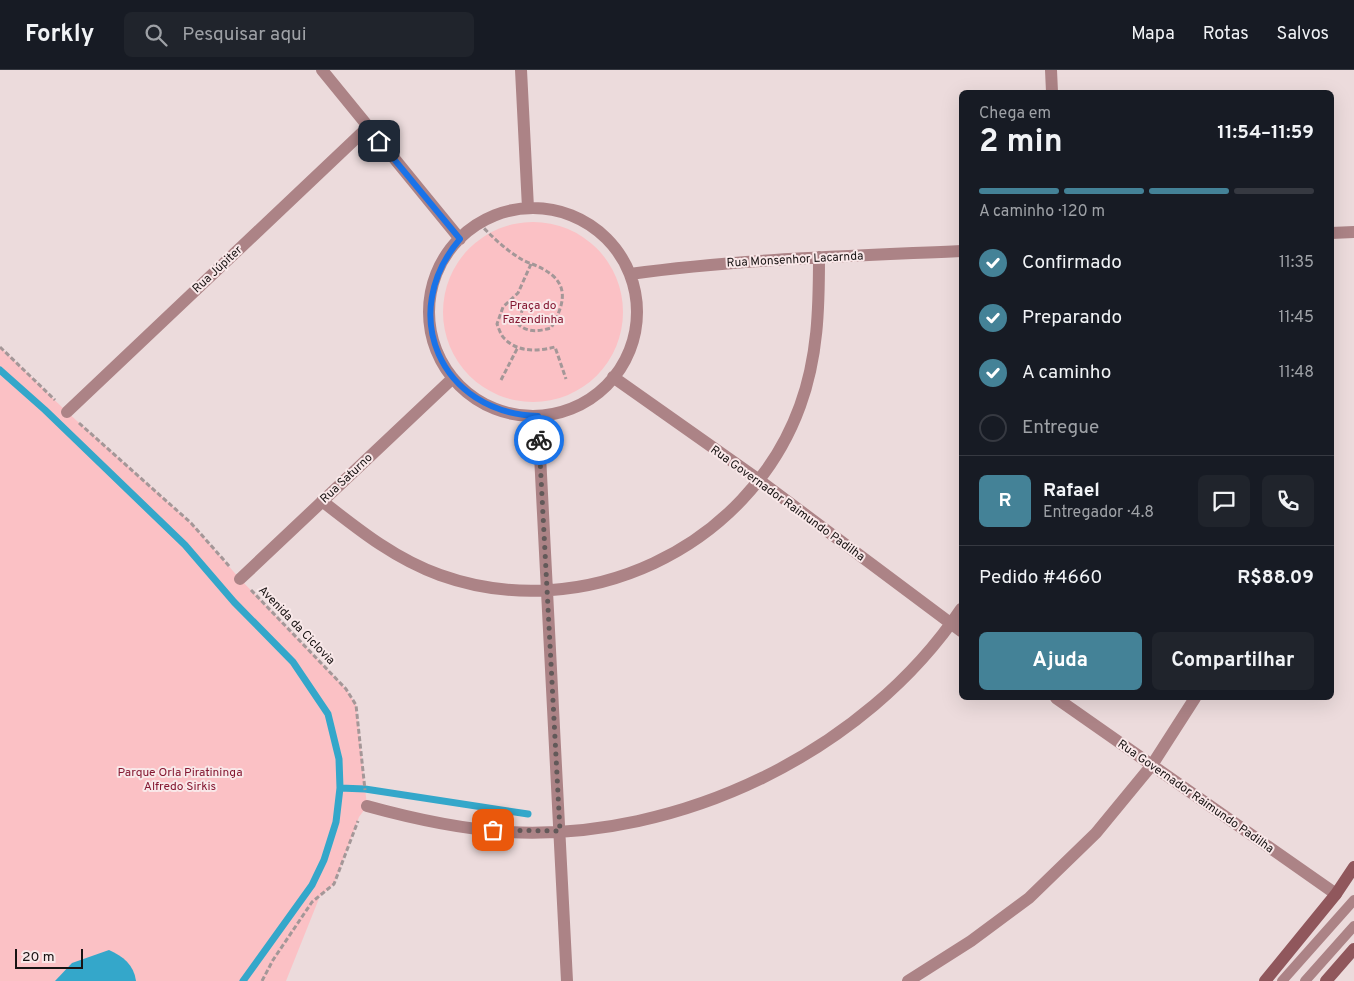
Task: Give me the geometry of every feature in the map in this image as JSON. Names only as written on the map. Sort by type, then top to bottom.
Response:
[{"type":"main road","points":[[1265,981],[1336,894],[1354,867]]},
{"type":"main road","points":[[1326,981],[1354,949]]},
{"type":"street","points":[[322,70],[460,239]]},
{"type":"street","points":[[521,70],[528,208]]},
{"type":"street","points":[[1051,70],[1052,90]]},
{"type":"street","name":"Rua Júpiter","points":[[67,412],[368,127]]},
{"type":"street","points":[[528,208],[560,211],[589,224],[614,246],[630,274],[637,310],[631,346],[624,362],[613,377],[592,397],[580,405],[552,414],[538,416],[511,413],[485,404],[453,378],[438,352],[433,337],[430,307],[432,292],[442,263],[460,239],[479,223],[511,210],[528,208]]},
{"type":"street","points":[[1334,233],[1354,232]]},
{"type":"street","name":"Rua Monsenhor Lacarnda","points":[[630,274],[687,266],[818,257],[959,251]]},
{"type":"street","points":[[322,501],[374,542],[406,561],[440,575],[475,585],[502,589],[548,591],[584,587],[620,578],[654,565],[686,547],[716,525],[742,500],[759,480],[785,440],[800,406],[811,371],[817,335],[818,257]]},
{"type":"street","name":"Rua Governador Raimundo Padilha","points":[[613,377],[759,480],[956,627]]},
{"type":"street","name":"Rua Saturno","points":[[240,579],[453,378]]},
{"type":"street","points":[[538,416],[567,981]]},
{"type":"street","points":[[367,806],[448,826],[508,832],[560,831],[628,823],[686,809],[743,787],[797,760],[847,727],[888,692],[926,653],[956,627]]},
{"type":"street","name":"Rua Governador Raimundo Padilha","points":[[1059,700],[1336,894]]},
{"type":"street","points":[[908,981],[972,942],[1029,898],[1096,834],[1152,765],[1194,700]]},
{"type":"lane","points":[[1282,981],[1354,900]]},
{"type":"lane","points":[[1305,981],[1354,926]]},
{"type":"path","points":[[479,223],[520,259],[544,269],[558,280],[564,297],[551,328],[537,331],[525,330],[518,325],[522,310],[526,308]]},
{"type":"path","points":[[532,264],[518,293],[503,307],[497,324],[504,339],[518,347],[532,351],[555,348],[566,379]]},
{"type":"path","name":"Avenida da Ciclovia","points":[[0,347],[67,412],[191,523],[240,579],[346,689],[356,705],[367,806]]},
{"type":"path","points":[[501,380],[518,347]]},
{"type":"path","points":[[262,981],[273,960],[312,902],[334,884],[360,817],[367,806]]},
{"type":"green space","name":"Praça do Fazendinha","points":[[524,222],[542,222],[568,228],[597,248],[617,277],[622,294],[622,330],[617,347],[597,376],[568,396],[551,401],[524,402],[507,399],[490,392],[463,369],[453,355],[446,338],[443,321],[443,303],[446,286],[453,269],[476,242],[490,232],[507,225]]},
{"type":"green space","name":"Parque Orla Piratininga Alfredo Sirkis","points":[[0,347],[67,412],[191,523],[240,579],[346,689],[356,705],[367,806],[359,817],[334,884],[320,896],[286,981],[0,981]]},
{"type":"water","points":[[109,950],[127,962],[133,970],[136,981],[55,981],[72,963]]},
{"type":"waterway","points":[[0,370],[45,410],[185,545],[234,602],[293,662],[328,714],[339,759],[340,788],[336,822],[324,860],[312,885],[243,981]]},
{"type":"waterway","points":[[340,788],[365,789],[528,814]]},
{"type":"way so far","points":[[493,830],[508,832],[560,831],[539,440]]},
{"type":"route","points":[[379,141],[460,239],[442,263],[432,292],[430,322],[438,352],[453,378],[485,404],[511,413],[538,416],[539,440]]}]
